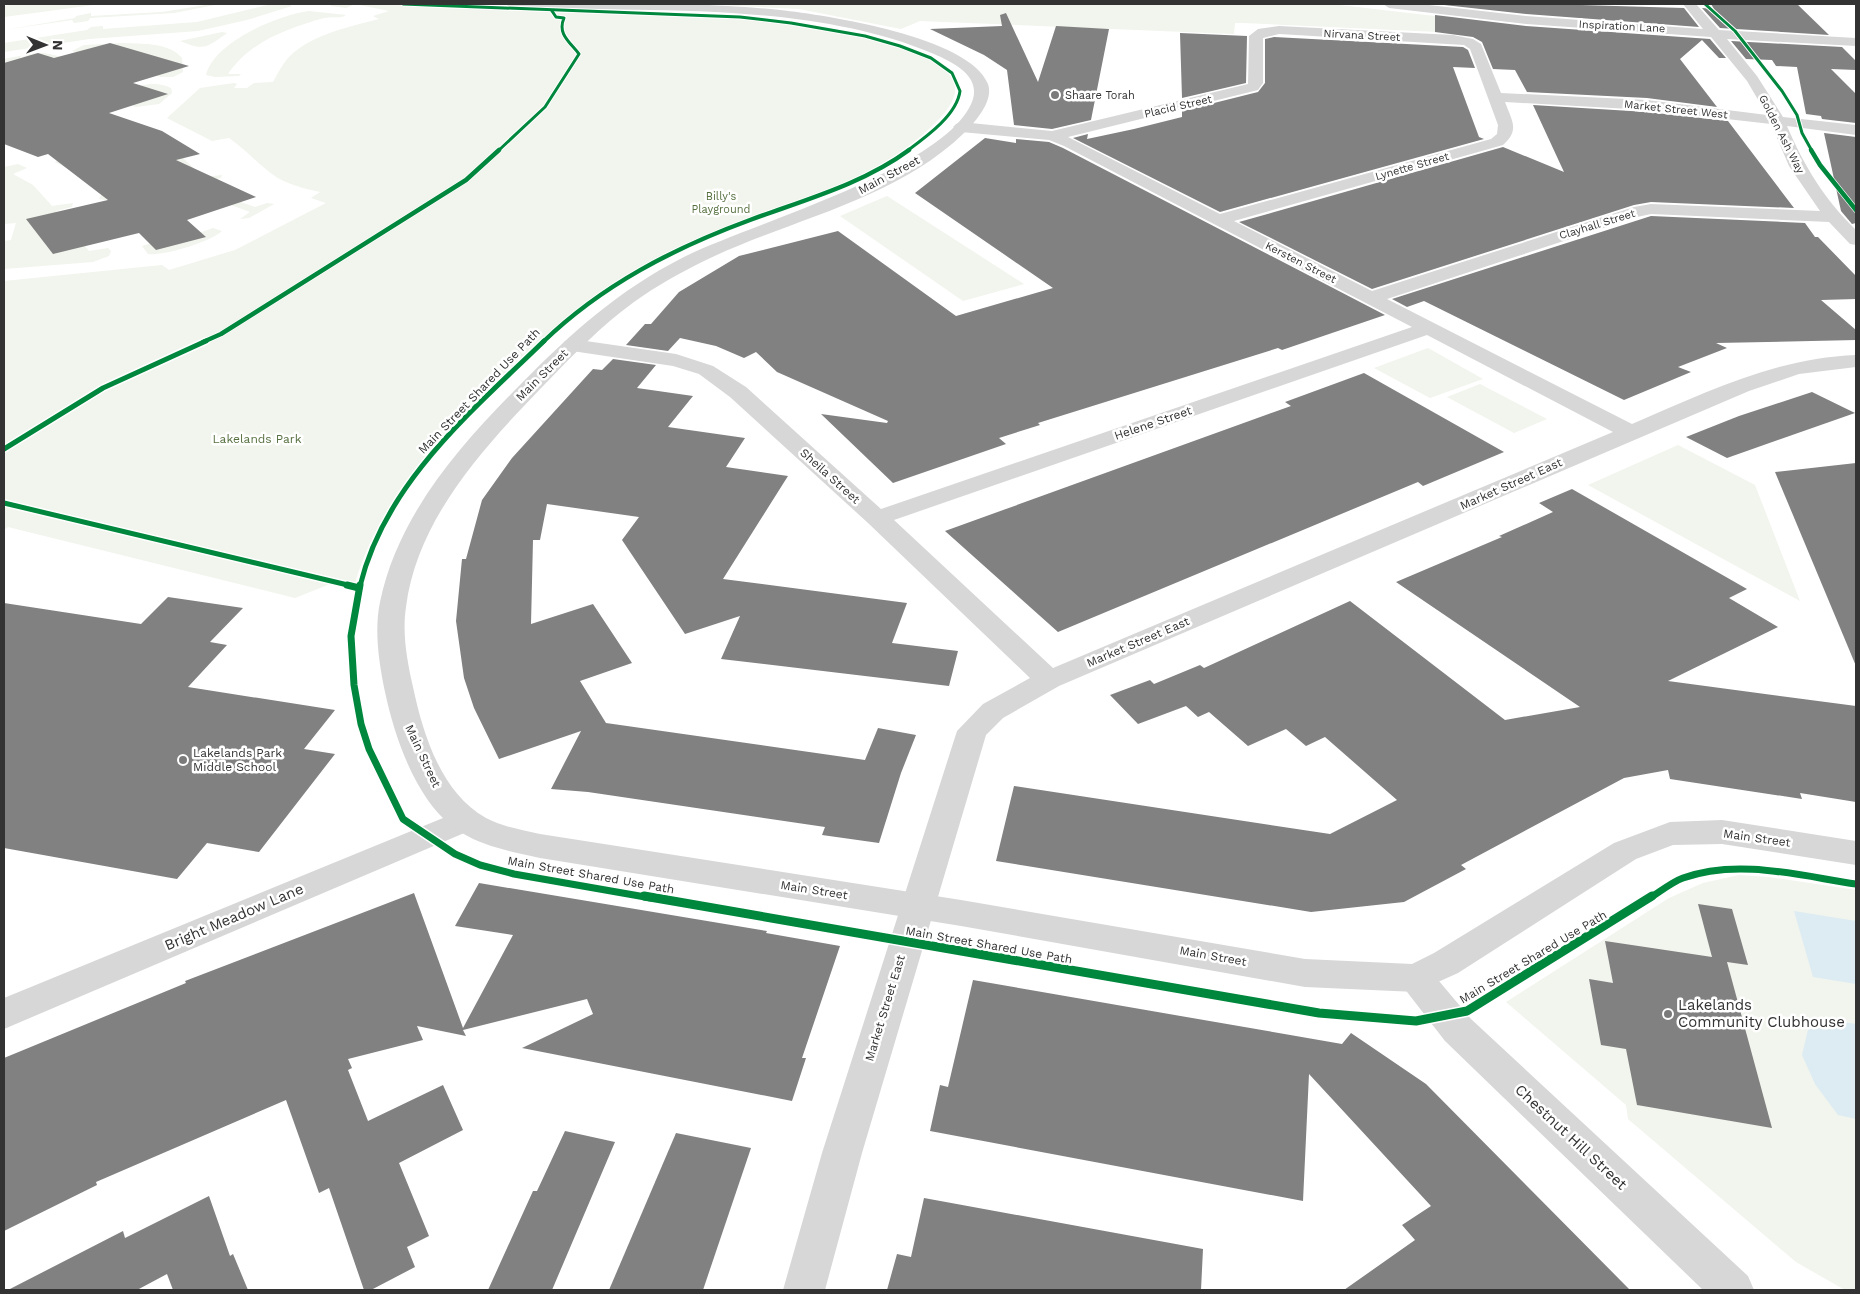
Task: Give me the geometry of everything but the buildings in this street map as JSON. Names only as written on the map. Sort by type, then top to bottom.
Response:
[{"type":"street","name":"Main Street","points":[[511,4],[781,14],[828,22],[913,41],[948,53],[978,76],[982,95],[977,106],[961,127],[918,161],[883,181],[839,201],[721,246],[663,275],[616,307],[572,345],[471,449],[427,512],[405,558],[392,608],[393,661],[407,724],[428,773],[444,800],[465,820],[499,836],[540,846],[917,906],[1305,973],[1416,978],[1446,963],[1625,851],[1670,834],[1722,832],[1856,853]]},
{"type":"street","name":"Inspiration Lane","points":[[1389,4],[1454,8],[1526,20],[1856,42]]},
{"type":"street","name":"Golden Ash Way","points":[[1689,4],[1716,34],[1761,93],[1803,176],[1833,217],[1856,240]]},
{"type":"street","name":"Nirvana Street","points":[[1256,36],[1263,32],[1279,30],[1468,42]]},
{"type":"street","name":"Placid Street","points":[[1052,136],[1253,87],[1256,83],[1256,36]]},
{"type":"street","name":"Lynette Street","points":[[1217,220],[1497,142],[1505,135],[1506,125],[1476,46],[1468,42]]},
{"type":"street","name":"Market Street West","points":[[1495,97],[1647,105],[1856,130]]},
{"type":"street","name":"Kersten Street","points":[[961,127],[1052,136],[1630,432]]},
{"type":"street","name":"Clayhall Street","points":[[1370,298],[1634,212],[1651,209],[1833,217]]},
{"type":"street","name":"Helene Street","points":[[877,518],[1429,328]]},
{"type":"street","name":"Sheila Street","points":[[572,345],[676,360],[706,370],[738,392],[877,518],[1048,680]]},
{"type":"street","name":"Market Street East","points":[[804,1290],[826,1205],[972,731],[993,710],[1048,680],[1630,432],[1784,369],[1810,364],[1856,361]]},
{"type":"street","name":"Bright Meadow Lane","points":[[4,1014],[465,820]]},
{"type":"street","name":"Chestnut Hill Street","points":[[1416,978],[1458,1030],[1733,1290]]},
{"type":"green space","points":[[17,4],[101,4],[4,17],[4,6]]},
{"type":"green space","points":[[220,4],[174,13],[90,18],[88,21],[74,23],[72,20],[4,30],[75,18],[76,16],[91,13],[91,16],[162,12]]},
{"type":"green space","points":[[272,4],[292,6],[247,20],[198,31],[89,39],[4,52],[4,43],[87,30],[91,27],[103,26],[103,29],[197,22]]},
{"type":"green space","points":[[331,4],[355,4],[346,8],[331,6]]},
{"type":"green space","name":"Lakelands Park","points":[[355,4],[397,4],[440,8],[745,19],[793,24],[863,37],[897,46],[926,58],[947,71],[955,87],[955,92],[950,105],[939,119],[913,143],[883,163],[819,194],[717,231],[675,249],[616,281],[565,319],[539,342],[457,424],[415,472],[396,497],[380,524],[366,552],[355,583],[340,580],[295,598],[8,527],[4,530],[4,281],[162,265],[169,270],[235,250],[326,203],[311,198],[320,192],[294,185],[277,177],[229,138],[212,141],[167,118],[200,88],[234,83],[237,84],[234,88],[247,88],[254,83],[273,82],[287,59],[299,48],[332,32],[379,19],[373,16],[389,11]]},
{"type":"green space","points":[[697,4],[1331,4],[1478,21],[1482,34],[1243,23],[1235,23],[1234,34],[920,21],[901,29],[799,9]]},
{"type":"green space","points":[[309,11],[346,15],[310,22],[270,38],[247,53],[228,74],[241,74],[239,76],[215,77],[206,75],[211,63],[234,41],[265,24]]},
{"type":"green space","points":[[222,32],[227,33],[205,46],[195,46],[180,41]]},
{"type":"green space","points":[[122,43],[162,46],[170,49],[182,58],[183,72],[173,77],[161,77],[72,51],[84,45]]},
{"type":"green space","points":[[35,53],[60,56],[129,87],[158,84],[171,88],[172,93],[159,104],[136,107],[4,64],[4,59]]},
{"type":"green space","points":[[119,140],[181,156],[203,177],[222,175],[221,178],[208,181],[238,201],[255,207],[267,203],[274,204],[249,218],[240,219],[250,212],[220,201]]},
{"type":"green space","points":[[57,160],[199,233],[213,228],[222,231],[208,240],[187,247],[165,253],[148,254],[142,246],[158,241],[120,197],[105,200],[99,199],[101,195],[115,192],[55,162]]},
{"type":"green space","points":[[18,164],[27,168],[13,174],[33,185],[52,206],[73,203],[72,207],[56,211],[89,251],[108,248],[111,251],[109,256],[93,262],[4,269],[4,241],[11,240],[16,223],[4,224],[4,167]]},
{"type":"green space","points":[[887,196],[1024,284],[963,301],[840,216]]},
{"type":"green space","points":[[1428,348],[1483,379],[1430,398],[1374,368]]},
{"type":"green space","points":[[1480,384],[1547,419],[1514,433],[1447,397]]},
{"type":"green space","points":[[1678,445],[1755,485],[1800,601],[1588,485]]},
{"type":"green space","points":[[1739,875],[1769,877],[1856,890],[1856,1290],[1845,1290],[1796,1262],[1628,1119],[1626,1105],[1506,1002],[1669,898],[1703,883]]},
{"type":"shaded area","points":[[1794,911],[1856,921],[1856,984],[1813,977]]},
{"type":"shaded area","points":[[1811,1017],[1856,1024],[1856,1119],[1838,1115],[1815,1084],[1802,1055]]},
{"type":"cycle path","name":"Main Street Shared Use Path","points":[[403,4],[740,17],[827,28],[900,46],[931,58],[952,73],[960,91],[959,98],[947,115],[925,137],[900,156],[872,172],[842,186],[721,231],[660,259],[608,288],[548,338],[455,429],[435,449],[410,482],[381,530],[361,581],[351,636],[351,663],[358,711],[365,737],[379,774],[398,813],[407,822],[450,851],[473,862],[514,874],[1319,1013],[1416,1021],[1467,1011],[1682,878],[1723,868],[1781,873],[1856,884]]},
{"type":"cycle path","points":[[1705,4],[1735,31],[1782,91],[1797,115],[1802,133],[1820,165],[1856,210]]},
{"type":"cycle path","points":[[4,449],[103,388],[221,334],[466,180],[545,107],[576,61],[579,54],[565,38],[561,29],[564,18],[556,17],[552,11]]},
{"type":"cycle path","points":[[4,503],[359,588]]},
{"type":"place","name":"Shaare Torah","points":[[1055,95]]},
{"type":"place","name":"Lakelands Park Middle School","points":[[183,760]]},
{"type":"place","name":"Lakelands Community Clubhouse","points":[[1668,1014]]},
{"type":"park label","name":"Billy's Playground","points":[[721,202]]}]
